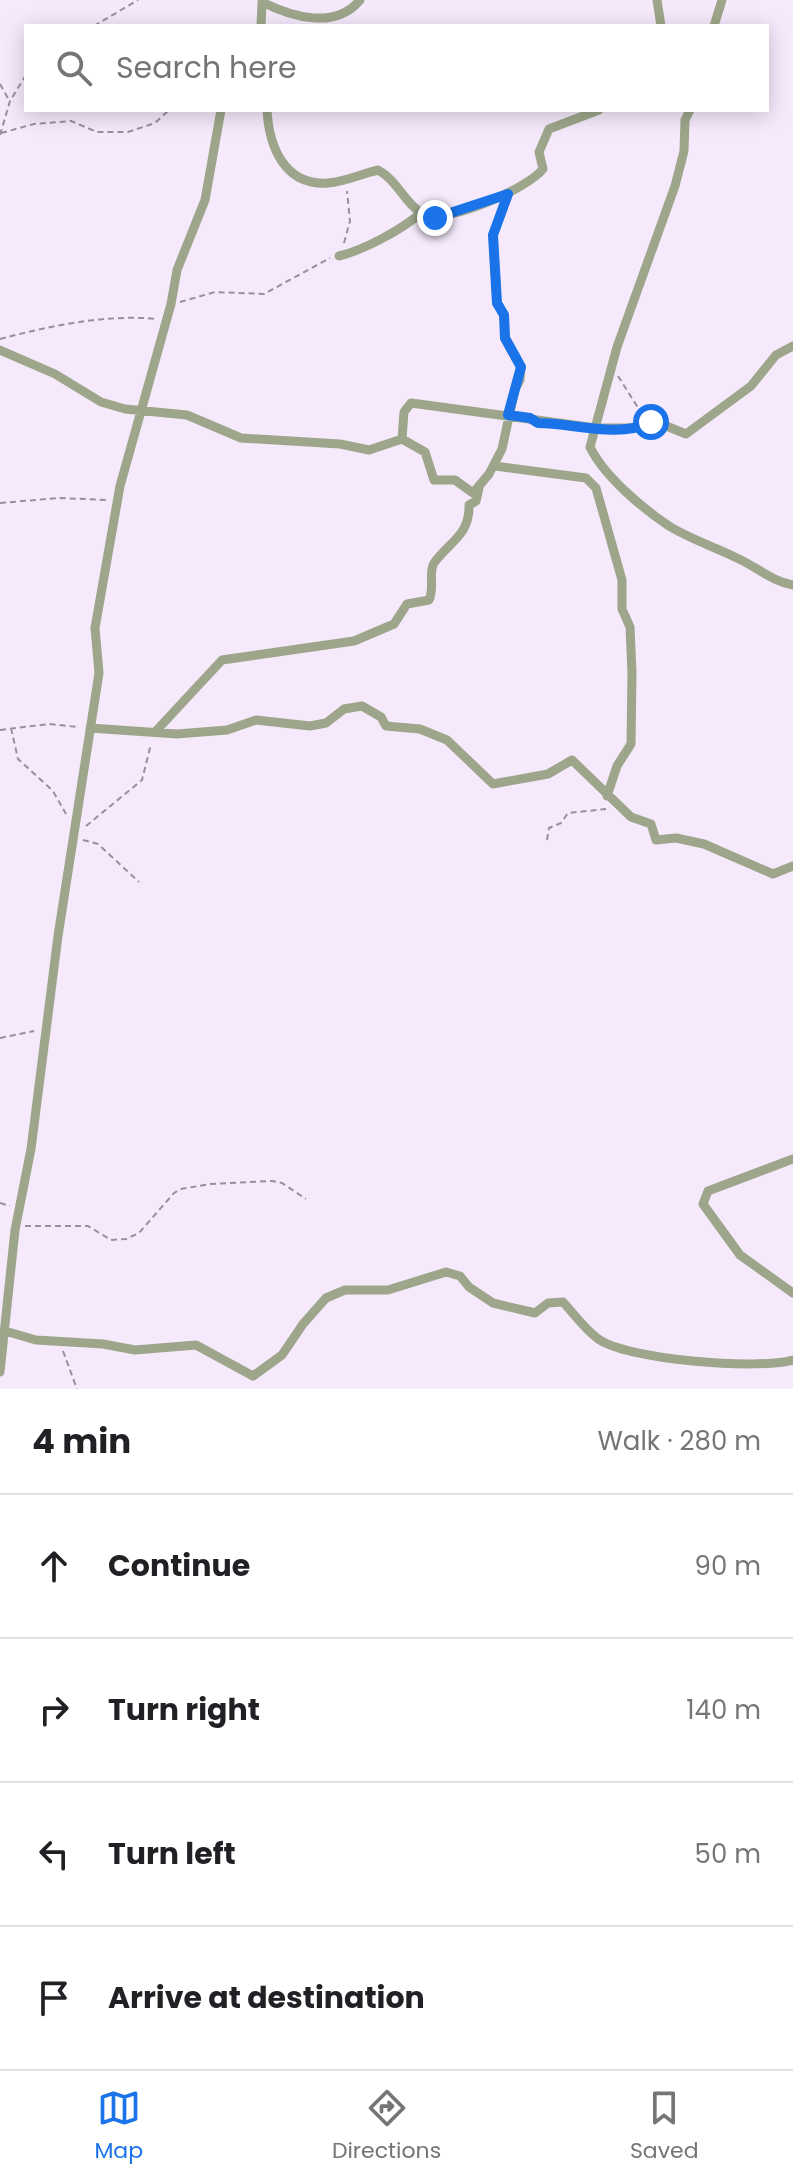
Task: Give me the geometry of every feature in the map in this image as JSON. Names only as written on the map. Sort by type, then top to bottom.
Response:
[{"type":"street","points":[[262,1],[305,18],[318,18],[346,14],[360,0]]},
{"type":"street","points":[[657,0],[661,24]]},
{"type":"street","points":[[715,24],[722,0]]},
{"type":"street","points":[[254,24],[262,1]]},
{"type":"street","points":[[261,24],[262,1]]},
{"type":"street","points":[[0,1372],[15,1227],[31,1149],[99,673],[96,617],[118,500],[183,251],[205,200],[221,112]]},
{"type":"street","points":[[267,112],[273,147],[287,169],[320,183],[381,172],[421,213],[444,217],[508,194],[543,169],[539,152],[549,129],[594,112]]},
{"type":"street","points":[[689,112],[685,120],[684,151],[675,186],[611,368],[592,427],[590,447],[595,458],[669,526],[738,558],[761,574],[793,585]]},
{"type":"street","points":[[0,350],[55,374],[101,402],[187,415],[254,441],[331,443],[369,450],[402,439],[425,452],[434,480],[455,480],[473,493],[495,466],[521,367],[505,338],[504,315],[497,303],[493,235],[508,194]]},
{"type":"street","points":[[339,256],[356,252],[421,213]]},
{"type":"street","points":[[402,439],[404,412],[411,403],[500,417],[530,418],[538,423],[635,428],[654,421],[688,434],[751,386],[776,355],[793,346]]},
{"type":"street","points":[[495,466],[586,478],[596,488],[622,580],[622,609],[630,627],[632,673],[631,744],[617,766],[607,796]]},
{"type":"street","points":[[156,731],[222,660],[354,641],[394,624],[407,604],[429,600],[434,584],[433,564],[446,547],[461,536],[469,516],[469,505],[476,501],[479,488]]},
{"type":"street","points":[[90,728],[227,730],[256,720],[283,720],[298,726],[321,725],[337,712],[362,706],[381,717],[386,726],[420,729],[447,740],[493,784],[548,774],[572,760],[631,817],[651,824],[656,840],[676,838],[704,844],[767,873],[779,873],[793,866]]},
{"type":"street","points":[[779,873],[793,880]]},
{"type":"street","points":[[793,1159],[708,1191],[703,1204],[740,1255],[793,1293]]},
{"type":"street","points":[[5,1331],[36,1340],[144,1351],[196,1345],[253,1376],[282,1355],[326,1298],[351,1289],[368,1293],[408,1286],[446,1272],[460,1276],[469,1287],[493,1303],[535,1313],[548,1303],[563,1302],[596,1338],[623,1352],[668,1360],[793,1360]]},
{"type":"path","points":[[97,24],[138,0]]},
{"type":"path","points":[[1,134],[10,101],[24,78]]},
{"type":"path","points":[[0,84],[10,101]]},
{"type":"path","points":[[1,134],[37,123],[71,121],[97,132],[128,132],[155,123],[167,112]]},
{"type":"path","points":[[171,304],[215,292],[264,294],[311,265],[339,256],[350,221],[345,180]]},
{"type":"path","points":[[0,339],[41,327],[110,319],[167,319]]},
{"type":"path","points":[[611,368],[624,382],[640,413],[654,421]]},
{"type":"path","points":[[0,503],[59,498],[118,500]]},
{"type":"path","points":[[0,722],[1,730],[49,724],[90,728]]},
{"type":"path","points":[[11,728],[18,759],[53,791],[66,816]]},
{"type":"path","points":[[75,838],[142,780],[156,731]]},
{"type":"path","points":[[547,840],[549,828],[561,823],[568,813],[596,812],[618,803]]},
{"type":"path","points":[[75,838],[98,844],[139,882]]},
{"type":"path","points":[[0,1038],[46,1031]]},
{"type":"path","points":[[15,1227],[88,1226],[111,1240],[126,1239],[139,1233],[174,1193],[210,1184],[272,1181],[306,1199]]},
{"type":"path","points":[[61,1342],[77,1389]]},
{"type":"route","points":[[435,218],[492,202],[508,194],[493,235],[498,308],[504,315],[505,338],[521,367],[519,385],[513,394],[512,409],[508,415],[530,418],[538,423],[604,429],[635,428],[651,422]]}]
